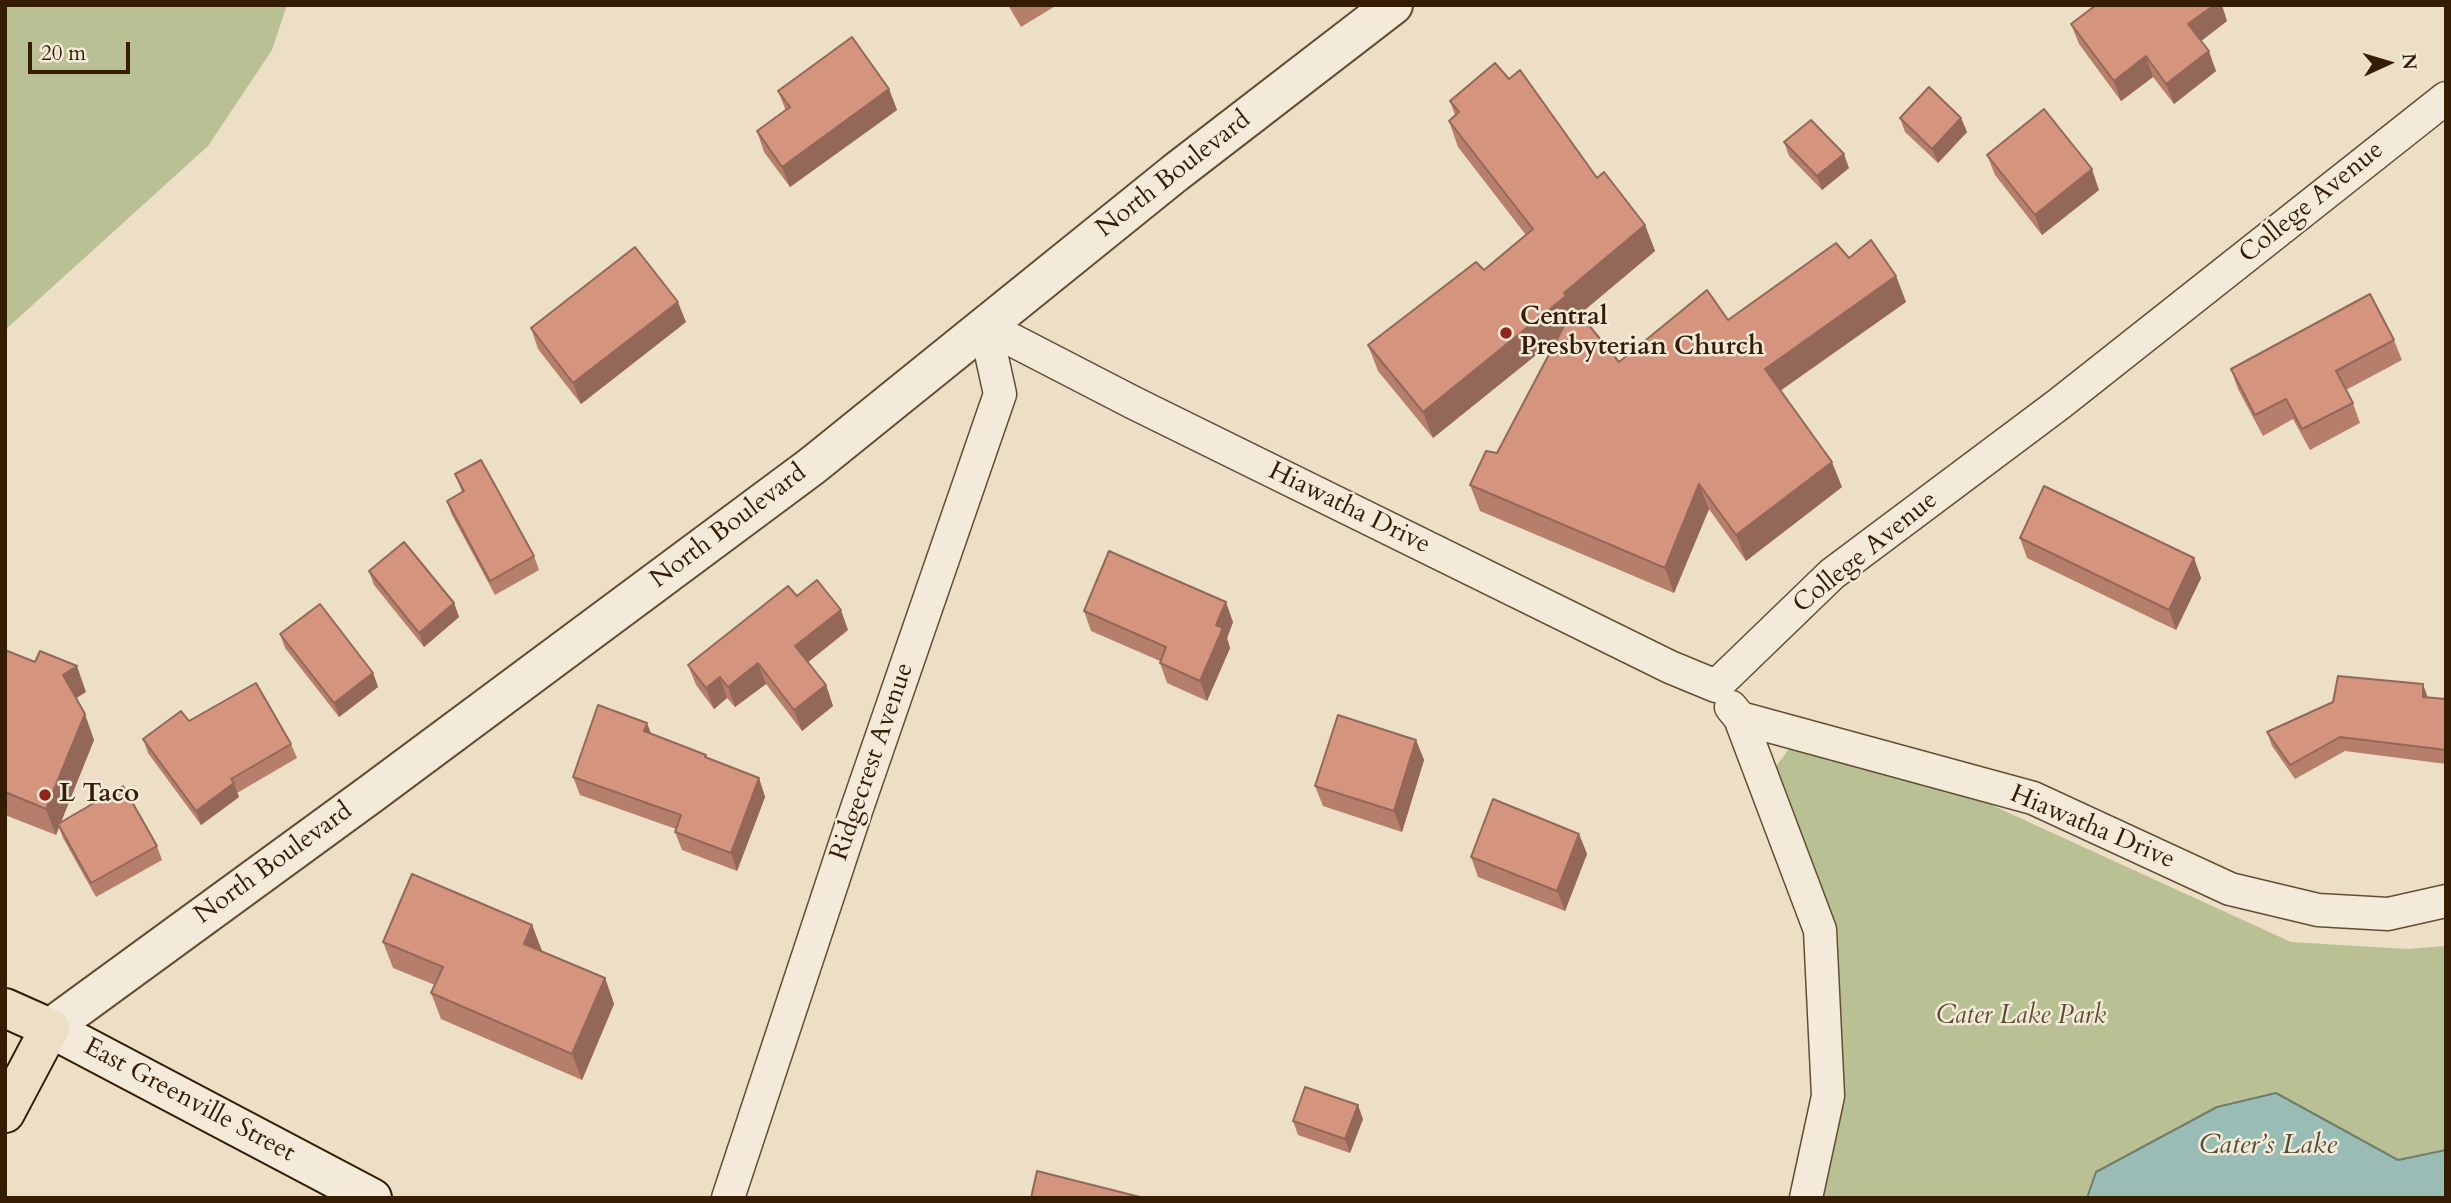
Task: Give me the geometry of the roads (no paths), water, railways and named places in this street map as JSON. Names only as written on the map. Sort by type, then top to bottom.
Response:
[{"type":"main road","name":"East Greenville Street","points":[[5,1008],[50,1028]]},
{"type":"main road","points":[[5,1113],[50,1028]]},
{"type":"street","name":"North Boulevard","points":[[50,1028],[812,466],[1175,173],[1393,5]]},
{"type":"street","name":"College Avenue","points":[[1716,686],[1832,574],[2059,404],[2446,97]]},
{"type":"street","name":"Hiawatha Drive","points":[[985,326],[1600,633],[1716,686]]},
{"type":"street","name":"Ridgecrest Avenue","points":[[728,1198],[856,811],[1000,394],[985,326]]},
{"type":"street","points":[[1716,686],[1740,718],[1820,930],[1828,1096],[1806,1198]]},
{"type":"street","name":"Hiawatha Drive","points":[[1740,718],[2033,798],[2230,889],[2318,910],[2388,914],[2446,901]]},
{"type":"street","name":"East Greenville Street","points":[[50,1028],[372,1198]]},
{"type":"water","name":"Cater’s Lake","points":[[2276,1093],[2398,1160],[2446,1150],[2446,1198],[2087,1198],[2096,1172],[2217,1107]]},
{"type":"place","name":"Central Presbyterian Church","points":[[1506,333]]},
{"type":"place","name":"L Taco","points":[[45,795]]},
{"type":"park label","name":"Cater Lake Park","points":[[2021,1017]]}]
